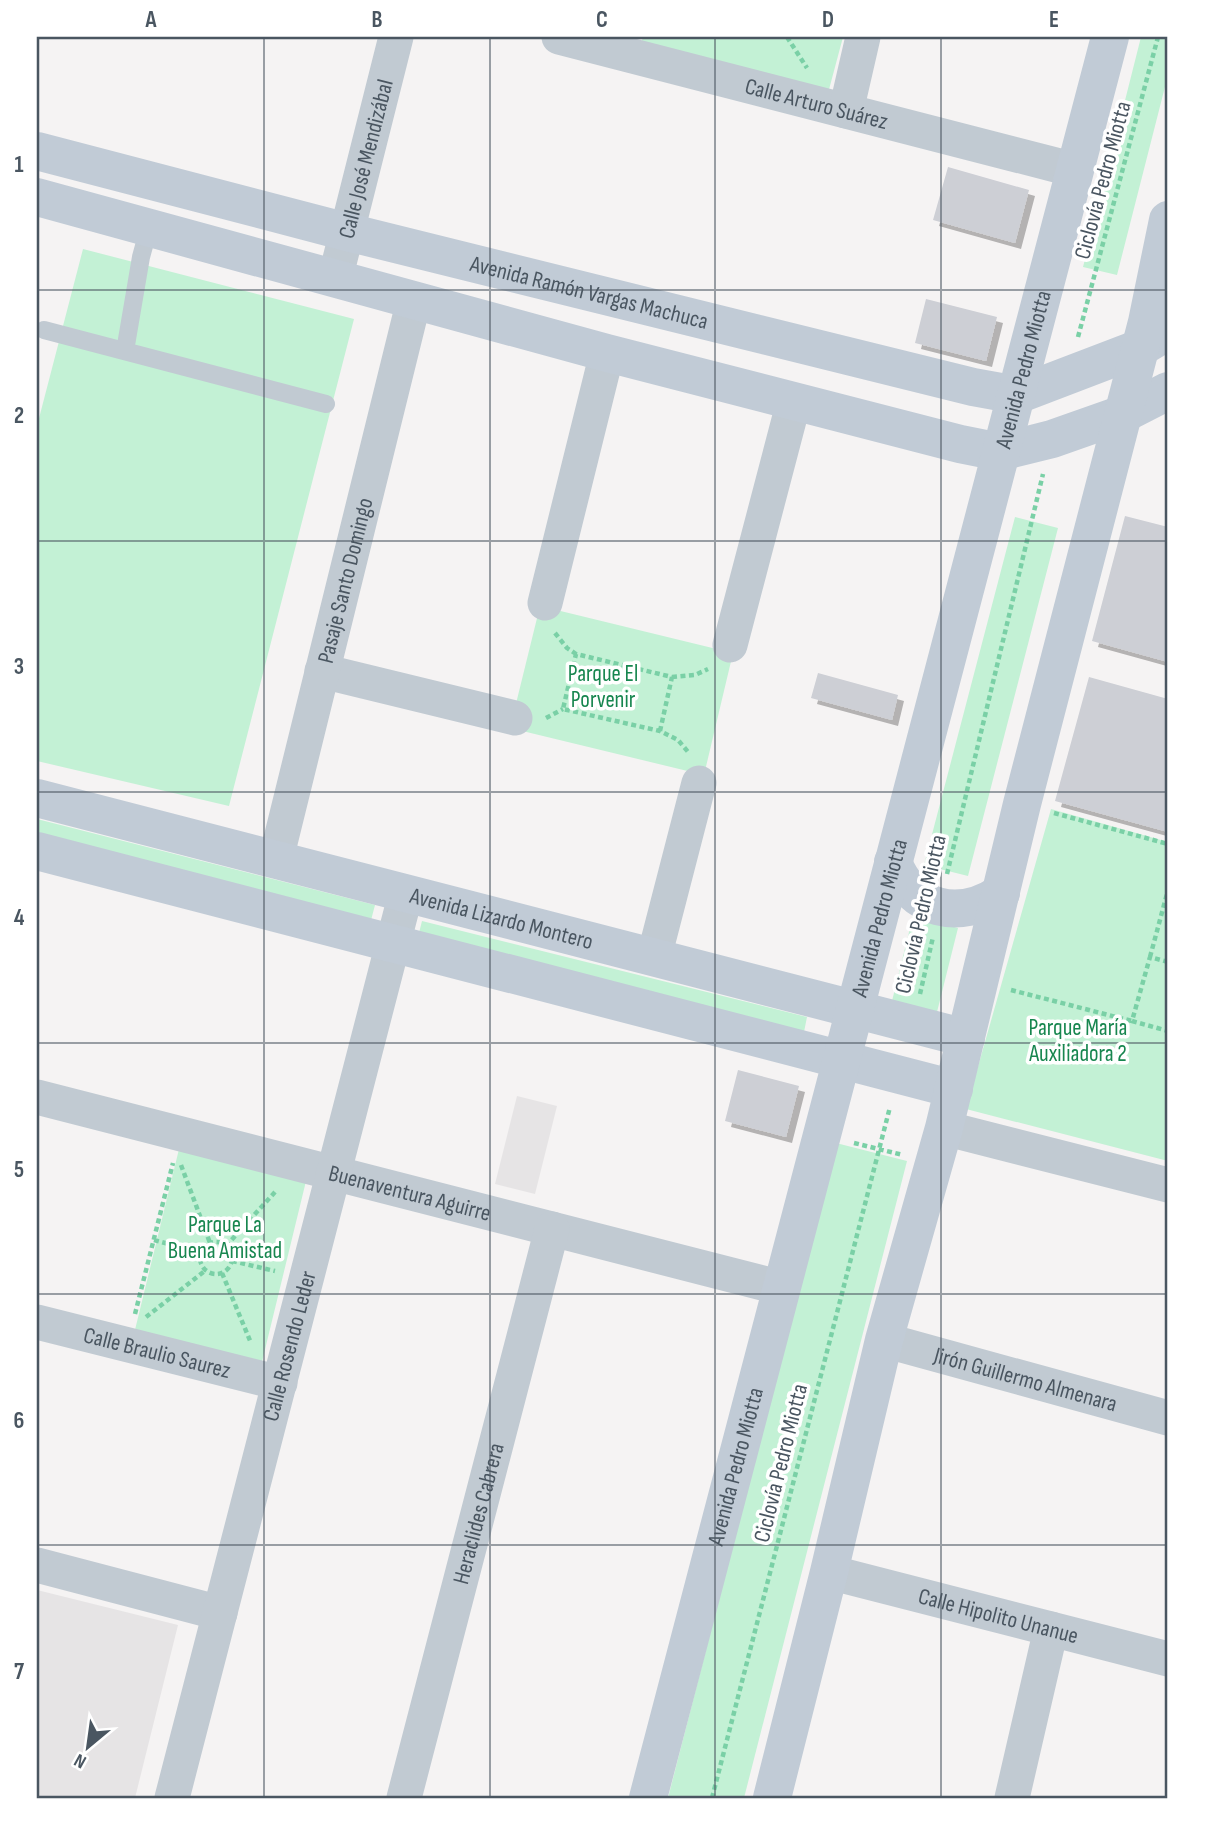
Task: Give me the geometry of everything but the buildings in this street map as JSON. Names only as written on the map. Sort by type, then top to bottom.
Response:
[{"type":"main road","name":"Avenida Pedro Miotta","points":[[648,1798],[1110,37]]},
{"type":"main road","name":"Avenida Ramón Vargas Machuca","points":[[37,151],[347,232],[973,387],[1017,395]]},
{"type":"main road","points":[[37,197],[607,353],[1000,452],[1052,439],[1123,414],[1168,391]]},
{"type":"main road","points":[[772,1798],[884,1340],[940,1145],[1001,892],[1042,814],[1123,414],[1154,340],[1168,220]]},
{"type":"main road","points":[[1017,395],[1154,340]]},
{"type":"main road","name":"Avenida Lizardo Montero","points":[[37,798],[966,1038]]},
{"type":"main road","points":[[37,851],[954,1089]]},
{"type":"main road","points":[[893,862],[899,877],[910,891],[924,901],[940,907],[972,907],[988,902],[1001,892]]},
{"type":"street","name":"Calle José Mendizábal","points":[[335,279],[396,37]]},
{"type":"street","name":"Calle Arturo Suárez","points":[[559,37],[628,45],[846,111],[1075,170]]},
{"type":"street","points":[[846,111],[863,37]]},
{"type":"street","name":"Pasaje Santo Domingo","points":[[276,859],[414,300]]},
{"type":"street","points":[[545,603],[607,353]]},
{"type":"street","points":[[730,645],[794,401]]},
{"type":"street","points":[[323,671],[515,718]]},
{"type":"street","points":[[654,957],[699,783]]},
{"type":"street","name":"Calle Rosendo Leder","points":[[172,1798],[406,893]]},
{"type":"street","name":"Buenaventura Aguirre","points":[[37,1097],[178,1142],[334,1173],[782,1288]]},
{"type":"street","points":[[940,1145],[1168,1185]]},
{"type":"street","name":"Heraclides Cabrera","points":[[404,1798],[552,1229]]},
{"type":"street","name":"Calle Braulio Saurez","points":[[37,1322],[129,1337],[280,1383]]},
{"type":"street","name":"Jirón Guillermo Almenara","points":[[884,1340],[1168,1418]]},
{"type":"street","points":[[37,1565],[220,1613]]},
{"type":"street","name":"Calle Hipolito Unanue","points":[[829,1572],[1168,1659]]},
{"type":"street","points":[[1012,1798],[1051,1629]]},
{"type":"lane","points":[[125,351],[141,257],[149,228]]},
{"type":"lane","points":[[44,330],[326,404]]},
{"type":"path","name":"Ciclovía Pedro Miotta","points":[[1069,374],[1158,37]]},
{"type":"path","name":"Ciclovía Pedro Miotta","points":[[913,1024],[1052,439]]},
{"type":"path","points":[[576,654],[672,677],[660,731],[563,709],[576,654]]},
{"type":"path","points":[[1042,814],[1168,844]]},
{"type":"path","points":[[1132,1021],[1168,890]]},
{"type":"path","points":[[1150,957],[1168,962]]},
{"type":"path","points":[[1006,989],[1168,1031]]},
{"type":"path","name":"Ciclovía Pedro Miotta","points":[[712,1798],[898,1074]]},
{"type":"path","points":[[822,1135],[878,1149],[940,1145]]},
{"type":"path","points":[[129,1337],[178,1142]]},
{"type":"path","points":[[178,1142],[210,1243]]},
{"type":"path","points":[[226,1246],[278,1189]]},
{"type":"path","points":[[153,1240],[201,1253]]},
{"type":"path","points":[[218,1242],[226,1246],[231,1252],[232,1261],[229,1268],[222,1273],[213,1274],[206,1270],[201,1264],[201,1253],[210,1243],[218,1242]]},
{"type":"path","points":[[232,1261],[280,1273]]},
{"type":"path","points":[[129,1337],[206,1270]]},
{"type":"path","points":[[222,1273],[258,1361],[280,1383]]},
{"type":"shaded area","points":[[517,1096],[557,1106],[535,1194],[495,1184]]},
{"type":"shaded area","points":[[37,1590],[178,1625],[135,1798],[37,1798]]},
{"type":"green space","points":[[643,37],[843,37],[827,97],[640,48]]},
{"type":"green space","points":[[1141,37],[1168,37],[1168,75],[1117,275],[1083,267]]},
{"type":"green space","points":[[83,249],[354,319],[229,806],[37,761],[37,426]]},
{"type":"green space","points":[[1015,517],[1058,528],[968,876],[924,865]]},
{"type":"green space","name":"Parque El Porvenir","points":[[540,606],[733,653],[704,775],[510,728]]},
{"type":"green space","name":"Parque María Auxiliadora 2","points":[[1051,809],[1168,842],[1168,1161],[966,1109]]},
{"type":"green space","points":[[37,819],[375,905],[369,928],[37,841]]},
{"type":"green space","points":[[913,916],[958,928],[937,1012],[892,1001]]},
{"type":"green space","points":[[422,921],[807,1017],[803,1037],[417,941]]},
{"type":"green space","points":[[836,1143],[907,1161],[744,1798],[668,1798]]},
{"type":"green space","name":"Parque La Buena Amistad","points":[[180,1145],[307,1177],[261,1366],[134,1334]]}]
